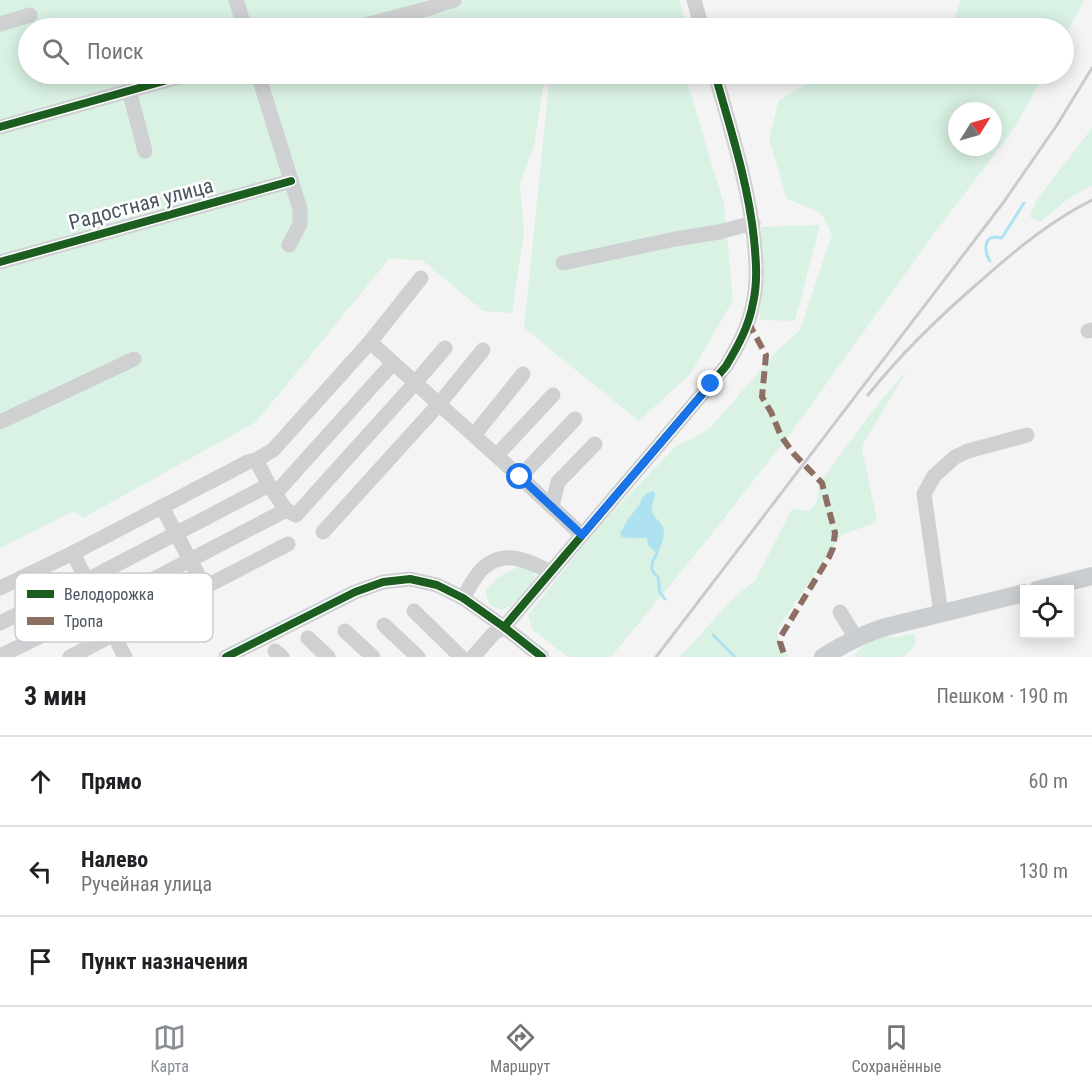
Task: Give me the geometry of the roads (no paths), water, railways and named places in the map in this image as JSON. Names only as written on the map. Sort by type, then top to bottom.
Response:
[{"type":"main road","points":[[1057,585],[1092,576]]},
{"type":"main road","points":[[824,657],[856,638],[882,628],[1020,594]]},
{"type":"street","points":[[236,0],[241,18]]},
{"type":"street","points":[[384,18],[425,4],[454,0]]},
{"type":"street","points":[[693,0],[699,18]]},
{"type":"street","points":[[20,18],[30,15]]},
{"type":"street","points":[[0,24],[18,19]]},
{"type":"street","points":[[0,126],[152,84]]},
{"type":"street","points":[[261,84],[300,208],[300,224],[289,245]]},
{"type":"street","points":[[473,657],[493,634],[504,627],[726,366],[739,345],[753,303],[757,263],[747,186],[718,84]]},
{"type":"street","points":[[129,90],[145,151]]},
{"type":"street","name":"Радостная улица","points":[[0,262],[291,181]]},
{"type":"street","points":[[563,264],[753,223]]},
{"type":"street","points":[[31,573],[273,450],[370,342],[421,278]]},
{"type":"street","points":[[370,342],[497,455],[582,535]]},
{"type":"street","points":[[256,460],[286,510],[296,515],[445,348]]},
{"type":"street","points":[[323,532],[439,404],[483,350]]},
{"type":"street","points":[[0,422],[134,358]]},
{"type":"street","points":[[100,573],[176,533],[272,489],[393,363]]},
{"type":"street","points":[[474,435],[524,374]]},
{"type":"street","points":[[497,455],[553,395]]},
{"type":"street","points":[[520,477],[575,419]]},
{"type":"street","points":[[941,614],[924,494],[934,476],[955,457],[968,451],[1027,435]]},
{"type":"street","points":[[552,506],[558,482],[595,444]]},
{"type":"street","points":[[162,507],[197,573]]},
{"type":"street","points":[[165,573],[286,510]]},
{"type":"street","points":[[213,584],[288,544]]},
{"type":"street","points":[[73,553],[83,573]]},
{"type":"street","points":[[463,598],[480,571],[494,561],[505,558],[526,560],[550,572]]},
{"type":"street","points":[[226,657],[355,592],[383,582],[410,579],[437,585],[463,598],[504,627],[539,656]]},
{"type":"street","points":[[0,588],[15,581]]},
{"type":"street","points":[[414,611],[461,657]]},
{"type":"street","points":[[840,612],[856,638]]},
{"type":"street","points":[[0,623],[15,616]]},
{"type":"street","points":[[384,626],[418,657]]},
{"type":"street","points":[[345,631],[373,657]]},
{"type":"street","points":[[308,638],[328,657]]},
{"type":"street","points":[[0,656],[29,642]]},
{"type":"street","points":[[70,657],[100,642]]},
{"type":"street","points":[[118,642],[125,657]]},
{"type":"water","points":[[653,491],[655,493],[653,513],[664,532],[657,554],[648,545],[647,538],[622,537],[620,533],[642,498]]},
{"type":"waterway","points":[[990,261],[986,252],[988,240],[1003,236],[1024,203]]},
{"type":"waterway","points":[[657,554],[653,560],[652,569],[658,577],[660,593],[665,599]]},
{"type":"waterway","points":[[713,635],[735,657]]},
{"type":"railway","points":[[656,657],[1003,203],[1057,125],[1092,68]]},
{"type":"railway","points":[[868,395],[895,363],[953,305],[1023,245],[1092,200]]}]
